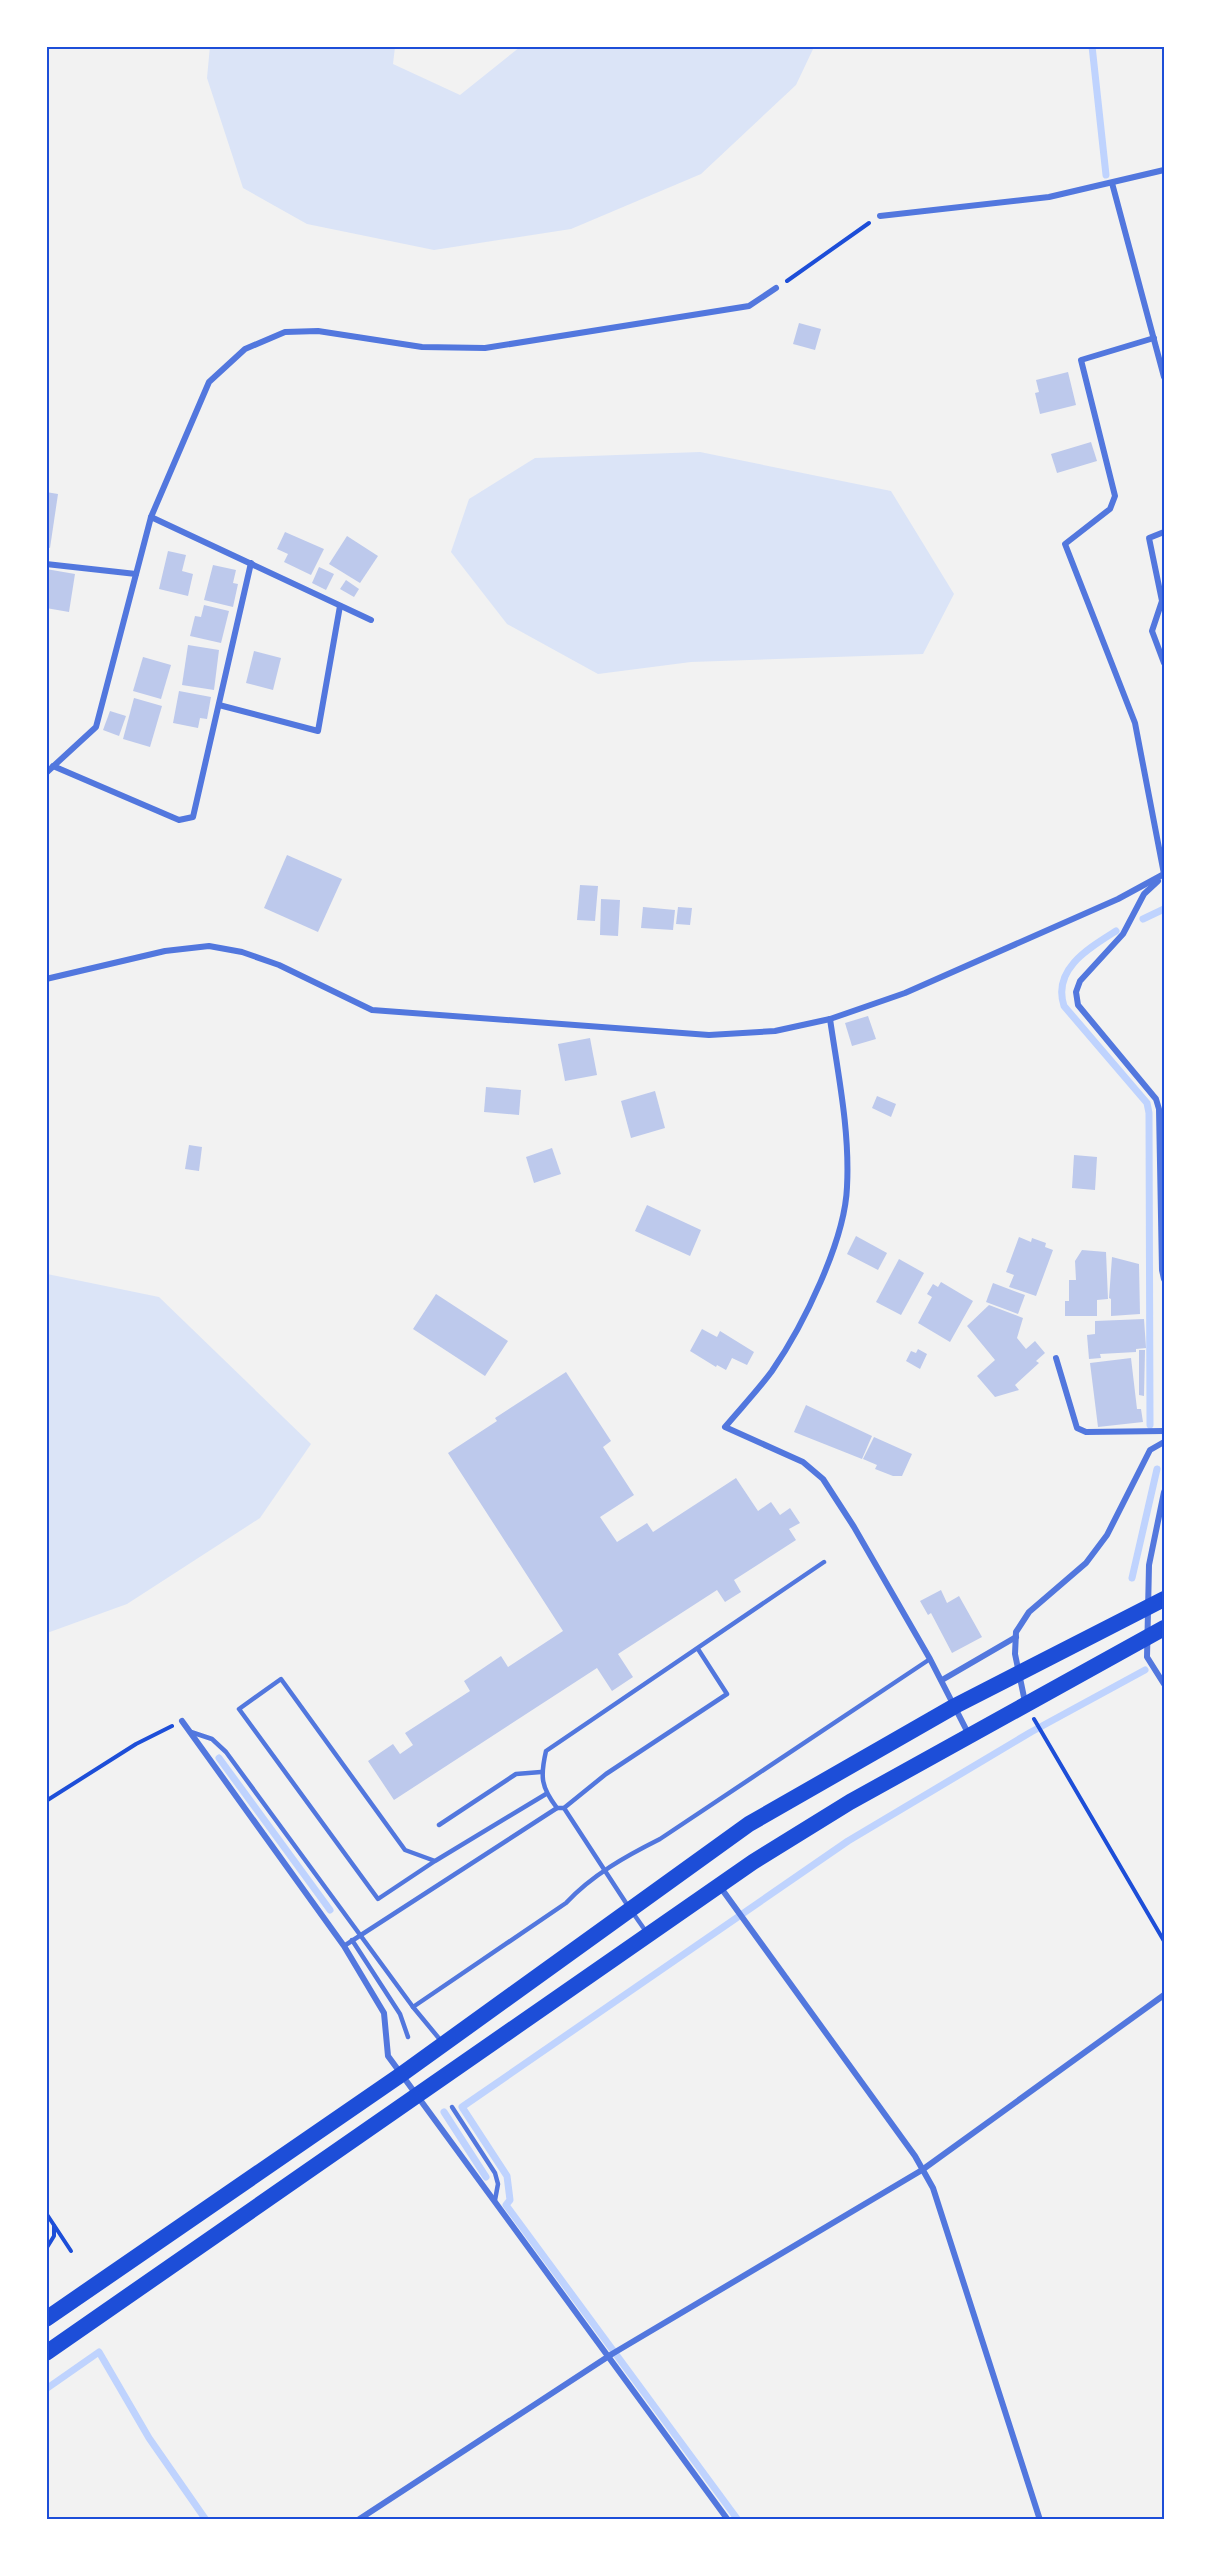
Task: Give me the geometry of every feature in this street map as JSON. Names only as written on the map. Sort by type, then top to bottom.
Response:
[{"type":"highway","points":[[46,2319],[402,2074],[749,1824],[955,1706],[1164,1599]]},
{"type":"highway","points":[[46,2353],[753,1862],[850,1802],[1164,1628]]},
{"type":"street","points":[[879,216],[1049,197],[1164,170]]},
{"type":"street","points":[[1112,183],[1164,377]]},
{"type":"street","points":[[46,773],[96,727],[151,517],[210,382],[245,349],[285,332],[318,331],[422,347],[485,348],[749,306],[776,288]]},
{"type":"street","points":[[1154,338],[1081,360],[1115,496],[1110,509],[1065,544],[1135,723],[1164,874]]},
{"type":"street","points":[[151,517],[371,620]]},
{"type":"street","points":[[1164,532],[1149,538],[1162,601],[1152,631],[1164,663]]},
{"type":"street","points":[[54,766],[179,820],[193,817],[250,563]]},
{"type":"street","points":[[46,564],[136,574]]},
{"type":"street","points":[[219,705],[318,731],[340,606]]},
{"type":"street","points":[[46,979],[165,951],[209,946],[242,952],[279,965],[372,1010],[709,1035],[775,1031],[830,1019],[905,993],[1118,898],[1164,874]]},
{"type":"street","points":[[1164,874],[1144,894],[1123,934],[1080,981],[1076,992],[1078,1005],[1156,1099],[1159,1109],[1164,1279]]},
{"type":"street","points":[[830,1019],[846,1132],[847,1188],[840,1231],[824,1272],[790,1341],[771,1372],[725,1426],[803,1462],[823,1479],[854,1527],[942,1680],[969,1735]]},
{"type":"street","points":[[1056,1358],[1077,1428],[1086,1432],[1164,1431]]},
{"type":"street","points":[[1026,1704],[1015,1654],[1016,1632],[1029,1612],[1086,1563],[1107,1535],[1150,1450],[1164,1442]]},
{"type":"street","points":[[1164,1492],[1149,1565],[1147,1636],[1147,1657],[1164,1684]]},
{"type":"street","points":[[942,1680],[1016,1637]]},
{"type":"street","points":[[182,1721],[344,1946],[384,2013],[388,2056],[612,2354],[728,2520]]},
{"type":"street","points":[[720,1886],[915,2156],[933,2188],[1040,2520]]},
{"type":"street","points":[[358,2520],[612,2354],[922,2170],[1164,1995]]},
{"type":"lane","points":[[557,1809],[546,1794],[541,1772],[546,1751],[824,1562]]},
{"type":"lane","points":[[344,1946],[557,1809],[564,1808],[606,1774],[727,1694],[698,1649]]},
{"type":"lane","points":[[413,2007],[566,1903],[584,1884],[633,1852],[660,1839],[930,1659]]},
{"type":"lane","points":[[435,1861],[405,1850],[281,1679],[239,1709],[378,1899],[435,1861],[546,1794]]},
{"type":"lane","points":[[190,1732],[212,1739],[226,1752],[413,2007],[443,2044]]},
{"type":"lane","points":[[440,1825],[516,1774],[541,1772]]},
{"type":"lane","points":[[564,1808],[648,1935]]},
{"type":"lane","points":[[352,1940],[400,2014],[408,2037]]},
{"type":"lane","points":[[452,2108],[495,2173],[498,2184],[495,2200]]},
{"type":"path","points":[[776,288],[879,216]]},
{"type":"path","points":[[46,1801],[136,1744],[182,1721]]},
{"type":"path","points":[[1038,1725],[1164,1941]]},
{"type":"path","points":[[46,2213],[71,2251]]},
{"type":"path","points":[[46,2249],[54,2236],[54,2225]]},
{"type":"shaded area","points":[[210,46],[395,47],[393,64],[460,95],[520,47],[814,47],[796,85],[701,174],[571,229],[434,250],[307,224],[243,188],[207,78]]},
{"type":"shaded area","points":[[700,452],[891,491],[954,594],[923,654],[691,662],[598,674],[507,624],[451,552],[469,499],[535,458]]},
{"type":"shaded area","points":[[47,1274],[159,1297],[311,1444],[260,1518],[127,1604],[47,1633]]},
{"type":"building","points":[[799,323],[821,329],[815,350],[793,344]]},
{"type":"building","points":[[1068,372],[1076,405],[1040,414],[1035,393],[1039,392],[1036,380]]},
{"type":"building","points":[[1091,442],[1097,461],[1057,473],[1051,454]]},
{"type":"building","points":[[46,492],[58,494],[50,548],[46,547]]},
{"type":"building","points":[[285,532],[324,549],[311,575],[284,562],[288,554],[277,549]]},
{"type":"building","points":[[347,536],[378,556],[360,583],[329,564]]},
{"type":"building","points":[[168,551],[186,555],[182,571],[193,574],[188,596],[159,589]]},
{"type":"building","points":[[213,565],[236,570],[233,583],[238,584],[233,607],[204,600]]},
{"type":"building","points":[[319,567],[334,574],[326,590],[312,583]]},
{"type":"building","points":[[46,569],[75,574],[69,612],[46,608]]},
{"type":"building","points":[[346,580],[359,589],[354,597],[340,589]]},
{"type":"building","points":[[204,605],[229,611],[221,643],[190,636],[195,616],[201,617]]},
{"type":"building","points":[[188,645],[219,650],[214,690],[182,685]]},
{"type":"building","points":[[254,651],[281,658],[273,690],[246,683]]},
{"type":"building","points":[[143,657],[171,665],[161,699],[133,691]]},
{"type":"building","points":[[179,691],[211,697],[207,719],[200,718],[198,728],[173,723]]},
{"type":"building","points":[[134,698],[162,706],[150,747],[123,739]]},
{"type":"building","points":[[110,711],[126,716],[119,736],[103,730]]},
{"type":"building","points":[[287,855],[342,879],[318,932],[264,908]]},
{"type":"building","points":[[580,885],[598,886],[595,921],[577,920]]},
{"type":"building","points":[[601,899],[620,900],[618,936],[600,935]]},
{"type":"building","points":[[643,907],[675,910],[673,930],[641,928]]},
{"type":"building","points":[[678,907],[692,908],[690,925],[676,924]]},
{"type":"building","points":[[868,1016],[876,1039],[852,1046],[845,1023]]},
{"type":"building","points":[[590,1038],[597,1075],[565,1081],[558,1044]]},
{"type":"building","points":[[486,1087],[521,1090],[519,1115],[484,1112]]},
{"type":"building","points":[[655,1091],[665,1128],[631,1138],[621,1101]]},
{"type":"building","points":[[877,1096],[896,1104],[891,1117],[872,1108]]},
{"type":"building","points":[[189,1145],[202,1147],[199,1171],[185,1169]]},
{"type":"building","points":[[552,1148],[561,1174],[534,1183],[526,1157]]},
{"type":"building","points":[[1074,1155],[1097,1157],[1095,1190],[1072,1188]]},
{"type":"building","points":[[647,1205],[701,1230],[690,1256],[635,1231]]},
{"type":"building","points":[[856,1236],[887,1253],[878,1270],[847,1254]]},
{"type":"building","points":[[1019,1237],[1031,1242],[1032,1238],[1046,1243],[1045,1247],[1053,1250],[1036,1296],[1009,1287],[1014,1275],[1006,1272]]},
{"type":"building","points":[[1082,1250],[1106,1252],[1108,1299],[1097,1300],[1097,1316],[1065,1316],[1065,1301],[1069,1301],[1069,1280],[1076,1280],[1075,1261]]},
{"type":"building","points":[[1112,1257],[1139,1264],[1140,1314],[1111,1316],[1111,1299],[1109,1298]]},
{"type":"building","points":[[899,1259],[924,1273],[901,1315],[876,1302]]},
{"type":"building","points":[[941,1282],[973,1301],[950,1342],[918,1323],[932,1297],[927,1294],[933,1284],[938,1287]]},
{"type":"building","points":[[993,1283],[1025,1295],[1018,1314],[986,1302]]},
{"type":"building","points":[[436,1294],[508,1341],[485,1376],[413,1329]]},
{"type":"building","points":[[989,1305],[1023,1318],[1017,1338],[1026,1349],[1035,1341],[1045,1353],[1036,1361],[1039,1363],[1015,1385],[1019,1390],[995,1397],[977,1376],[995,1360],[967,1326]]},
{"type":"building","points":[[1144,1319],[1146,1348],[1136,1349],[1136,1352],[1100,1354],[1101,1358],[1089,1359],[1087,1335],[1095,1334],[1095,1321]]},
{"type":"building","points":[[702,1329],[717,1337],[720,1331],[754,1352],[747,1365],[732,1358],[726,1370],[717,1365],[716,1367],[690,1351]]},
{"type":"building","points":[[918,1349],[927,1354],[920,1369],[906,1361],[911,1351],[916,1353]]},
{"type":"building","points":[[1139,1350],[1145,1350],[1144,1396],[1139,1395]]},
{"type":"building","points":[[1131,1358],[1137,1409],[1141,1409],[1143,1422],[1098,1427],[1090,1363]]},
{"type":"building","points":[[566,1372],[611,1441],[603,1447],[634,1495],[600,1517],[617,1542],[647,1523],[653,1532],[736,1478],[758,1511],[771,1502],[780,1515],[790,1508],[800,1523],[789,1529],[796,1540],[734,1580],[741,1592],[725,1602],[717,1590],[618,1654],[633,1677],[612,1691],[597,1668],[394,1800],[368,1761],[393,1744],[400,1754],[413,1745],[405,1733],[470,1691],[464,1681],[501,1656],[508,1667],[563,1631],[448,1453],[497,1421],[495,1418]]},
{"type":"building","points":[[806,1405],[872,1436],[862,1459],[794,1432]]},
{"type":"building","points":[[874,1437],[912,1454],[902,1476],[893,1476],[875,1469],[877,1465],[863,1459]]},
{"type":"building","points":[[941,1590],[947,1603],[959,1596],[982,1637],[952,1653],[931,1613],[928,1615],[920,1601]]},
{"type":"waterway","points":[[1092,46],[1106,175]]},
{"type":"waterway","points":[[1143,919],[1164,909]]},
{"type":"waterway","points":[[1116,931],[1075,961],[1063,981],[1062,993],[1064,1006],[1147,1103],[1149,1113],[1150,1425]]},
{"type":"waterway","points":[[1132,1578],[1157,1469]]},
{"type":"waterway","points":[[738,2520],[506,2205],[510,2200],[507,2176],[462,2107],[848,1841],[1031,1732],[1145,1670]]},
{"type":"waterway","points":[[219,1758],[330,1910]]},
{"type":"waterway","points":[[444,2112],[486,2177]]},
{"type":"waterway","points":[[46,2389],[99,2352],[149,2438],[206,2520]]}]
